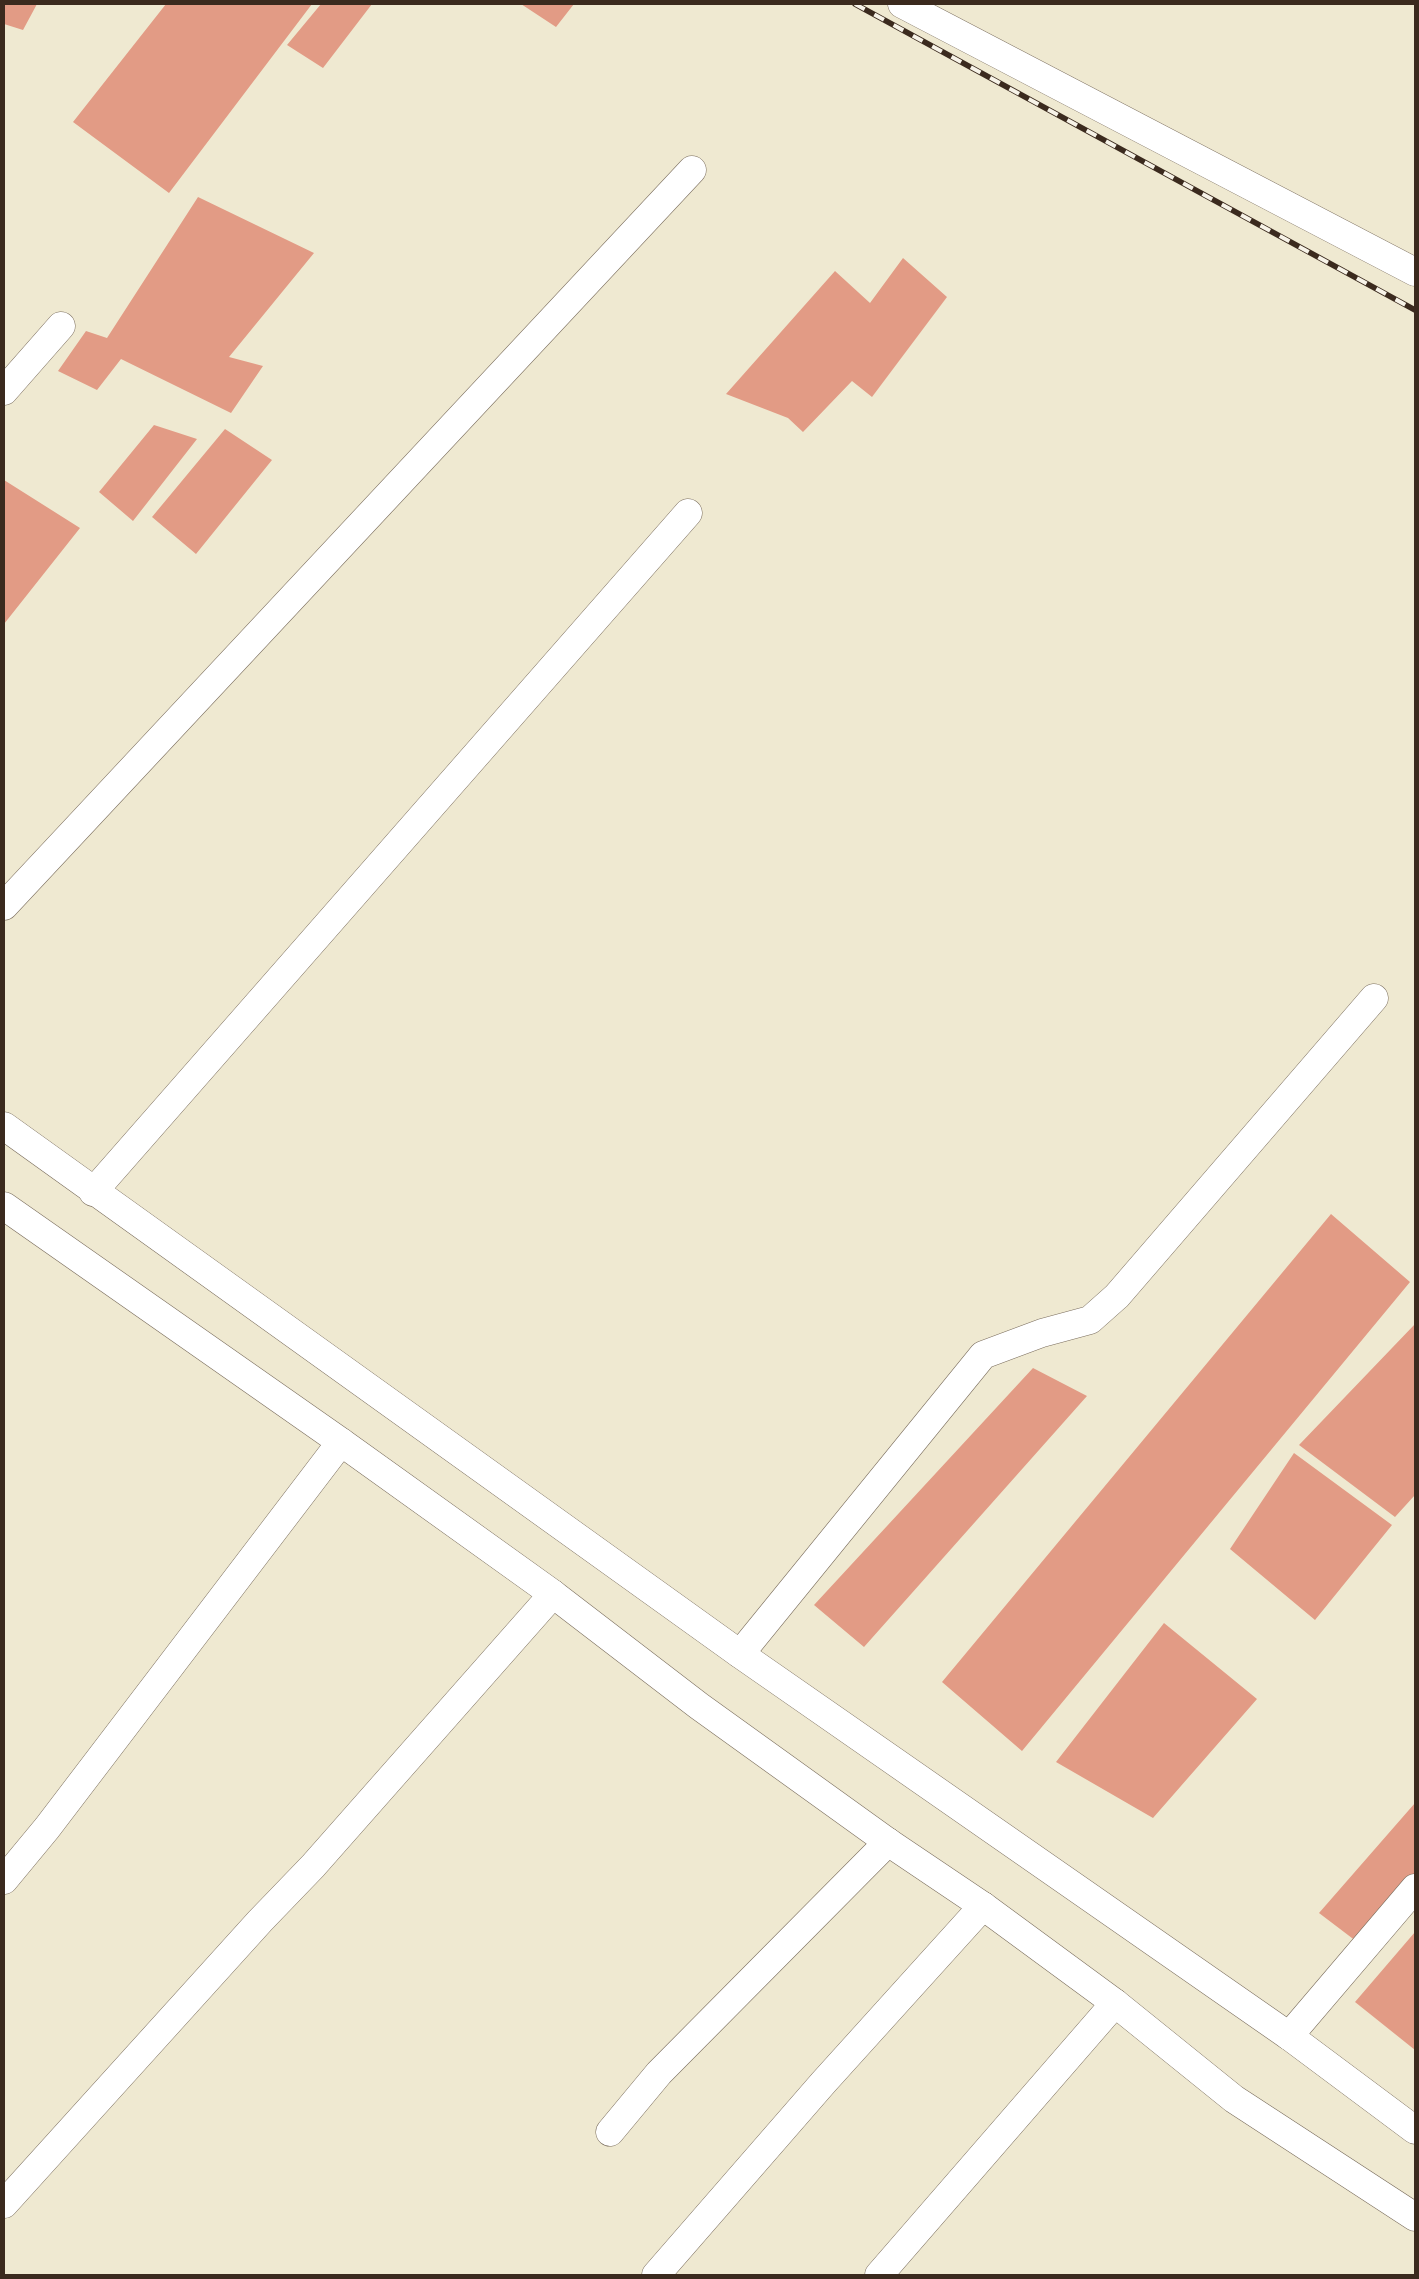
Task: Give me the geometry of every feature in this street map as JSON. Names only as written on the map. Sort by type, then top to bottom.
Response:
[{"type":"street","points":[[902,4],[1415,272]]},
{"type":"street","points":[[4,906],[692,170]]},
{"type":"street","points":[[4,391],[61,326]]},
{"type":"street","points":[[93,1192],[688,513]]},
{"type":"street","points":[[740,1654],[983,1355],[1042,1333],[1090,1320],[1117,1296],[1374,998]]},
{"type":"street","points":[[4,1126],[93,1192],[740,1654],[1289,2036],[1415,2130]]},
{"type":"street","points":[[4,1206],[341,1442],[553,1594],[699,1706],[888,1842],[983,1906],[1115,2003],[1234,2099],[1415,2217]]},
{"type":"street","points":[[4,1880],[47,1828],[341,1442]]},
{"type":"street","points":[[4,2204],[260,1920],[313,1866],[553,1594]]},
{"type":"street","points":[[610,2132],[659,2073],[888,1842]]},
{"type":"street","points":[[1289,2036],[1415,1888]]},
{"type":"street","points":[[656,2275],[823,2083],[983,1906]]},
{"type":"street","points":[[879,2275],[1115,2003]]},
{"type":"building","points":[[4,4],[37,4],[23,30],[4,24]]},
{"type":"building","points":[[166,4],[312,4],[169,193],[73,122]]},
{"type":"building","points":[[321,4],[372,4],[323,68],[287,45]]},
{"type":"building","points":[[521,4],[574,4],[556,27]]},
{"type":"building","points":[[198,197],[314,253],[229,357],[263,366],[231,413],[121,359],[97,390],[58,371],[86,331],[107,338]]},
{"type":"building","points":[[903,258],[947,297],[872,397],[852,381],[803,432],[788,418],[726,394],[835,271],[870,303]]},
{"type":"building","points":[[154,425],[197,439],[133,521],[99,492]]},
{"type":"building","points":[[225,429],[272,460],[196,554],[152,517]]},
{"type":"building","points":[[4,480],[80,528],[4,624]]},
{"type":"building","points":[[1331,1214],[1410,1282],[1022,1751],[942,1682]]},
{"type":"building","points":[[1415,1324],[1415,1495],[1395,1517],[1299,1445]]},
{"type":"building","points":[[1033,1368],[1087,1396],[864,1647],[814,1605]]},
{"type":"building","points":[[1294,1453],[1392,1525],[1315,1620],[1230,1549]]},
{"type":"building","points":[[1164,1623],[1257,1699],[1153,1818],[1056,1762]]},
{"type":"building","points":[[1415,1803],[1415,1905],[1373,1954],[1319,1913]]},
{"type":"building","points":[[1415,1932],[1415,2050],[1355,2002]]},
{"type":"railway","points":[[855,4],[1415,310]]}]
